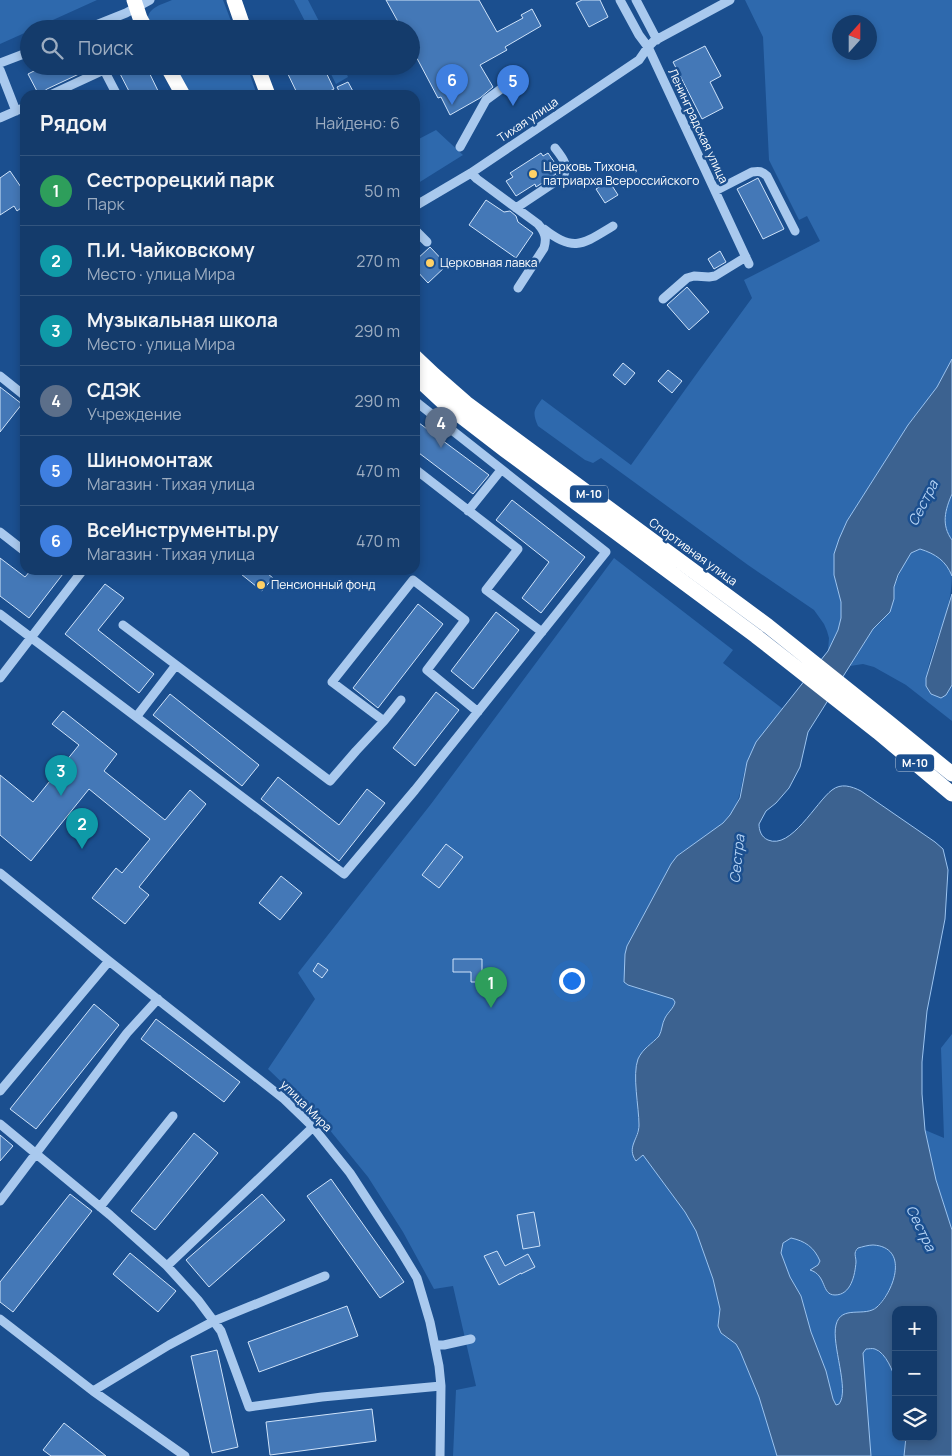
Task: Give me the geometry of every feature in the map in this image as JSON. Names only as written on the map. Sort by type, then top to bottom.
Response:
[{"type":"highway","points":[[234,0],[241,20]]},
{"type":"highway","points":[[140,2],[144,20]]},
{"type":"highway","points":[[172,75],[180,90]]},
{"type":"highway","points":[[260,75],[266,90]]},
{"type":"highway","name":"Спортивная улица","points":[[420,362],[466,403],[768,626],[882,726],[952,794]]},
{"type":"highway","name":"Спортивная улица","points":[[420,381],[444,403],[756,636],[952,774]]},
{"type":"street","name":"Ленинградская улица","points":[[620,0],[648,47],[748,260],[709,278],[694,276],[687,278],[663,299]]},
{"type":"street","points":[[636,0],[656,40]]},
{"type":"street","name":"Тихая улица","points":[[420,203],[472,173],[640,60],[648,47],[656,40],[730,0]]},
{"type":"street","points":[[108,20],[126,13],[140,2]]},
{"type":"street","points":[[0,63],[20,55]]},
{"type":"street","points":[[0,70],[16,111]]},
{"type":"street","points":[[61,90],[93,75]]},
{"type":"street","points":[[106,75],[114,90]]},
{"type":"street","points":[[460,147],[486,100],[501,89]]},
{"type":"street","points":[[0,118],[20,109]]},
{"type":"street","points":[[516,208],[565,174],[565,162],[555,148]]},
{"type":"street","points":[[715,191],[752,172],[758,171],[763,173],[767,176],[795,232]]},
{"type":"street","points":[[472,173],[477,179],[555,238],[563,242],[578,244],[592,239],[613,226]]},
{"type":"street","points":[[518,288],[546,242],[543,230],[538,224]]},
{"type":"street","points":[[420,235],[427,242]]},
{"type":"street","points":[[0,376],[20,392]]},
{"type":"street","points":[[0,614],[344,874],[415,790],[606,552],[420,405]]},
{"type":"street","points":[[468,510],[501,470]]},
{"type":"street","points":[[420,473],[518,549],[486,590],[542,632]]},
{"type":"street","points":[[0,532],[20,548]]},
{"type":"street","points":[[0,678],[79,575]]},
{"type":"street","points":[[384,721],[332,682],[413,580],[465,620],[427,670],[478,712]]},
{"type":"street","points":[[123,625],[330,781],[401,700]]},
{"type":"street","points":[[137,716],[176,665]]},
{"type":"street","name":"улица Мира","points":[[0,873],[284,1099],[313,1128],[350,1173],[417,1278],[430,1322],[441,1386],[440,1456]]},
{"type":"street","points":[[0,1092],[109,961]]},
{"type":"street","points":[[0,1201],[127,1033],[158,998]]},
{"type":"street","points":[[100,1207],[173,1116]]},
{"type":"street","points":[[0,1124],[100,1207],[167,1266],[198,1300],[221,1331],[249,1407],[322,1397],[441,1386]]},
{"type":"street","points":[[167,1266],[313,1128]]},
{"type":"street","points":[[93,1391],[169,1345],[214,1321],[325,1276]]},
{"type":"street","points":[[0,1319],[93,1391],[185,1456]]},
{"type":"street","points":[[435,1345],[472,1339]]},
{"type":"shaded area","points":[[0,0],[97,0],[53,20],[20,20],[20,35],[0,44]]},
{"type":"shaded area","points":[[172,0],[223,0],[231,20],[150,20],[149,14],[157,6]]},
{"type":"shaded area","points":[[294,0],[308,0],[318,20],[304,20]]},
{"type":"shaded area","points":[[745,0],[952,0],[952,359],[937,387],[908,425],[847,521],[834,575],[841,602],[841,618],[838,630],[828,651],[829,638],[827,631],[814,610],[748,565],[601,458],[593,463],[585,460],[538,426],[535,417],[536,409],[542,399],[631,465],[752,298],[744,280],[820,241],[807,216],[799,220],[769,160],[763,37]]},
{"type":"shaded area","points":[[178,75],[250,75],[255,90],[185,90]]},
{"type":"shaded area","points":[[332,75],[347,75],[348,77],[336,84]]},
{"type":"shaded area","points":[[436,130],[463,155],[420,182],[420,138]]},
{"type":"shaded area","points":[[952,494],[952,540],[946,529],[945,517]]},
{"type":"shaded area","points":[[920,549],[935,555],[944,562],[952,576],[947,609],[930,662],[926,686],[931,694],[946,695],[952,685],[952,721],[906,685],[874,667],[863,664],[850,666],[873,629],[882,621],[894,599],[894,587],[904,563],[911,553]]},
{"type":"shaded area","points":[[614,558],[733,650],[723,663],[783,709],[762,734],[750,755],[738,801],[731,814],[713,831],[677,856],[627,946],[628,985],[673,999],[675,1002],[675,1006],[664,1019],[660,1035],[643,1051],[638,1061],[636,1071],[639,1127],[634,1142],[685,1212],[696,1231],[713,1279],[720,1309],[718,1326],[721,1333],[736,1344],[740,1351],[759,1397],[777,1456],[453,1456],[456,1390],[476,1386],[453,1286],[434,1289],[403,1232],[368,1177],[324,1123],[268,1069],[315,999],[298,973],[431,804]]},
{"type":"shaded area","points":[[952,1034],[952,1230],[936,1180],[925,1130],[944,1138],[941,1048]]},
{"type":"shaded area","points":[[791,1238],[801,1241],[812,1248],[820,1261],[818,1265],[811,1269],[821,1277],[828,1292],[836,1295],[856,1261],[855,1254],[858,1248],[871,1245],[884,1247],[892,1253],[895,1263],[895,1276],[892,1287],[877,1307],[868,1312],[846,1313],[840,1359],[842,1395],[839,1404],[836,1405],[801,1296],[790,1277],[781,1253],[783,1243]]},
{"type":"shaded area","points":[[866,1348],[875,1349],[884,1356],[892,1368],[892,1441],[906,1441],[904,1456],[871,1456],[863,1353]]},
{"type":"water","name":"Сестра","points":[[952,359],[952,494],[947,506],[945,523],[952,540],[952,576],[947,566],[931,553],[920,549],[911,553],[898,575],[890,612],[873,629],[808,732],[800,767],[789,788],[766,811],[759,824],[759,829],[768,840],[777,841],[785,838],[803,823],[832,790],[839,786],[846,786],[861,791],[943,849],[948,870],[945,919],[927,1011],[922,1062],[922,1094],[925,1130],[936,1180],[952,1230],[952,1456],[904,1456],[906,1441],[937,1441],[937,1306],[892,1306],[892,1371],[879,1351],[866,1349],[863,1353],[871,1456],[777,1456],[759,1397],[740,1351],[736,1344],[721,1333],[718,1326],[720,1309],[713,1279],[696,1231],[685,1212],[643,1155],[636,1161],[633,1156],[632,1151],[639,1125],[636,1066],[640,1055],[659,1036],[664,1020],[675,1002],[673,999],[628,985],[624,982],[625,954],[627,946],[671,864],[677,856],[723,823],[730,815],[740,798],[747,762],[756,742],[828,651],[838,630],[841,618],[841,602],[834,575],[834,554],[839,539],[847,521],[908,425],[937,387]],"holes":[[[791,1238],[805,1243],[815,1252],[820,1261],[818,1265],[810,1270],[819,1276],[828,1292],[835,1295],[845,1292],[851,1283],[855,1273],[855,1253],[858,1248],[873,1245],[884,1248],[891,1253],[895,1261],[893,1280],[889,1290],[877,1307],[866,1312],[843,1315],[836,1325],[836,1343],[842,1378],[842,1397],[839,1404],[836,1405],[801,1296],[790,1277],[781,1253],[783,1243]]]},
{"type":"water","points":[[952,594],[952,685],[946,695],[941,698],[931,694],[926,686],[926,678]]},
{"type":"building","points":[[386,0],[479,0],[497,32],[523,18],[521,15],[532,9],[541,26],[505,47],[507,50],[480,65],[493,87],[480,98],[450,115],[441,97],[438,98],[420,64],[420,20],[397,20]]},
{"type":"building","points":[[582,0],[600,0],[608,17],[589,27],[576,3]]},
{"type":"building","points":[[705,46],[721,76],[710,82],[723,108],[702,119],[673,62]]},
{"type":"building","points":[[29,75],[77,75],[46,90],[36,90]]},
{"type":"building","points":[[121,75],[150,75],[158,90],[128,90]]},
{"type":"building","points":[[288,75],[327,75],[334,89],[332,90],[296,90]]},
{"type":"building","points":[[348,82],[352,90],[338,90],[337,87]]},
{"type":"building","name":"Церковь Тихона, патриарха Всероссийского","points":[[541,153],[543,156],[548,153],[559,169],[554,172],[556,174],[536,187],[535,184],[516,196],[506,181],[513,177],[510,173]]},
{"type":"building","points":[[10,171],[20,186],[20,209],[17,211],[14,206],[0,215],[0,178]]},
{"type":"building","points":[[758,178],[784,229],[763,239],[737,189]]},
{"type":"building","points":[[609,181],[618,195],[605,203],[596,189]]},
{"type":"building","points":[[486,200],[504,212],[510,211],[516,216],[518,222],[533,233],[516,258],[469,225]]},
{"type":"building","name":"Церковная лавка","points":[[430,247],[447,265],[428,283],[420,274],[420,256]]},
{"type":"building","points":[[720,251],[726,262],[714,269],[708,259]]},
{"type":"building","points":[[687,287],[709,312],[689,330],[667,305]]},
{"type":"building","points":[[623,363],[635,373],[625,385],[613,375]]},
{"type":"building","points":[[668,370],[682,381],[672,393],[658,381]]},
{"type":"building","points":[[0,387],[20,402],[20,407],[0,432]]},
{"type":"building","points":[[420,424],[489,475],[473,494],[420,454]]},
{"type":"building","points":[[512,500],[585,557],[541,613],[522,598],[549,562],[496,520]]},
{"type":"building","points":[[0,558],[25,577],[27,575],[62,575],[29,618],[0,596]]},
{"type":"building","name":"Пенсионный фонд","points":[[242,575],[269,575],[273,578],[262,591]]},
{"type":"building","points":[[105,584],[124,598],[98,630],[154,674],[139,693],[65,634]]},
{"type":"building","points":[[418,604],[443,624],[378,708],[353,688]]},
{"type":"building","points":[[496,612],[519,630],[473,689],[451,671]]},
{"type":"building","points":[[436,692],[459,710],[415,766],[393,748]]},
{"type":"building","points":[[170,694],[259,765],[242,786],[153,715]]},
{"type":"building","points":[[63,711],[117,754],[104,771],[165,820],[190,790],[206,804],[139,887],[149,895],[125,924],[92,898],[116,868],[122,873],[150,839],[89,789],[31,861],[0,835],[0,775],[33,802],[79,745],[52,724]]},
{"type":"building","points":[[278,777],[339,825],[367,789],[385,803],[339,861],[261,799]]},
{"type":"building","points":[[446,844],[463,857],[439,888],[422,875]]},
{"type":"building","points":[[281,876],[302,893],[280,920],[259,903]]},
{"type":"building","points":[[453,959],[482,959],[482,982],[471,982],[471,972],[453,972]]},
{"type":"building","points":[[318,963],[328,970],[322,978],[313,971]]},
{"type":"building","points":[[94,1004],[119,1025],[36,1129],[10,1109]]},
{"type":"building","points":[[156,1019],[240,1082],[224,1102],[141,1039]]},
{"type":"building","points":[[194,1133],[218,1153],[155,1230],[131,1211]]},
{"type":"building","points":[[0,1135],[13,1146],[0,1161]]},
{"type":"building","points":[[331,1179],[404,1282],[380,1298],[307,1196]]},
{"type":"building","points":[[70,1194],[92,1211],[13,1312],[0,1302],[0,1282]]},
{"type":"building","points":[[262,1194],[285,1220],[209,1287],[186,1260]]},
{"type":"building","points":[[534,1212],[540,1246],[523,1249],[517,1215]]},
{"type":"building","points":[[497,1251],[505,1266],[528,1254],[535,1267],[499,1285],[484,1256]]},
{"type":"building","points":[[130,1253],[176,1291],[158,1312],[113,1274]]},
{"type":"building","points":[[347,1306],[358,1336],[259,1372],[248,1342]]},
{"type":"building","points":[[217,1350],[238,1447],[212,1453],[191,1356]]},
{"type":"building","points":[[372,1409],[376,1441],[270,1455],[266,1422]]},
{"type":"building","points":[[64,1423],[106,1456],[51,1456],[43,1450]]},
{"type":"place","name":"ВсеИнструменты.ру","points":[[452,105]]},
{"type":"place","name":"Шиномонтаж","points":[[513,106]]},
{"type":"place","name":"Церковь Тихона, патриарха Всероссийского","points":[[533,174]]},
{"type":"place","name":"Церковная лавка","points":[[430,263]]},
{"type":"place","name":"СДЭК","points":[[441,448]]},
{"type":"place","name":"Пенсионный фонд","points":[[261,585]]},
{"type":"place","name":"Музыкальная школа","points":[[61,796]]},
{"type":"place","name":"П.И. Чайковскому","points":[[82,849]]},
{"type":"place","name":"Сестрорецкий парк","points":[[491,1008]]}]
